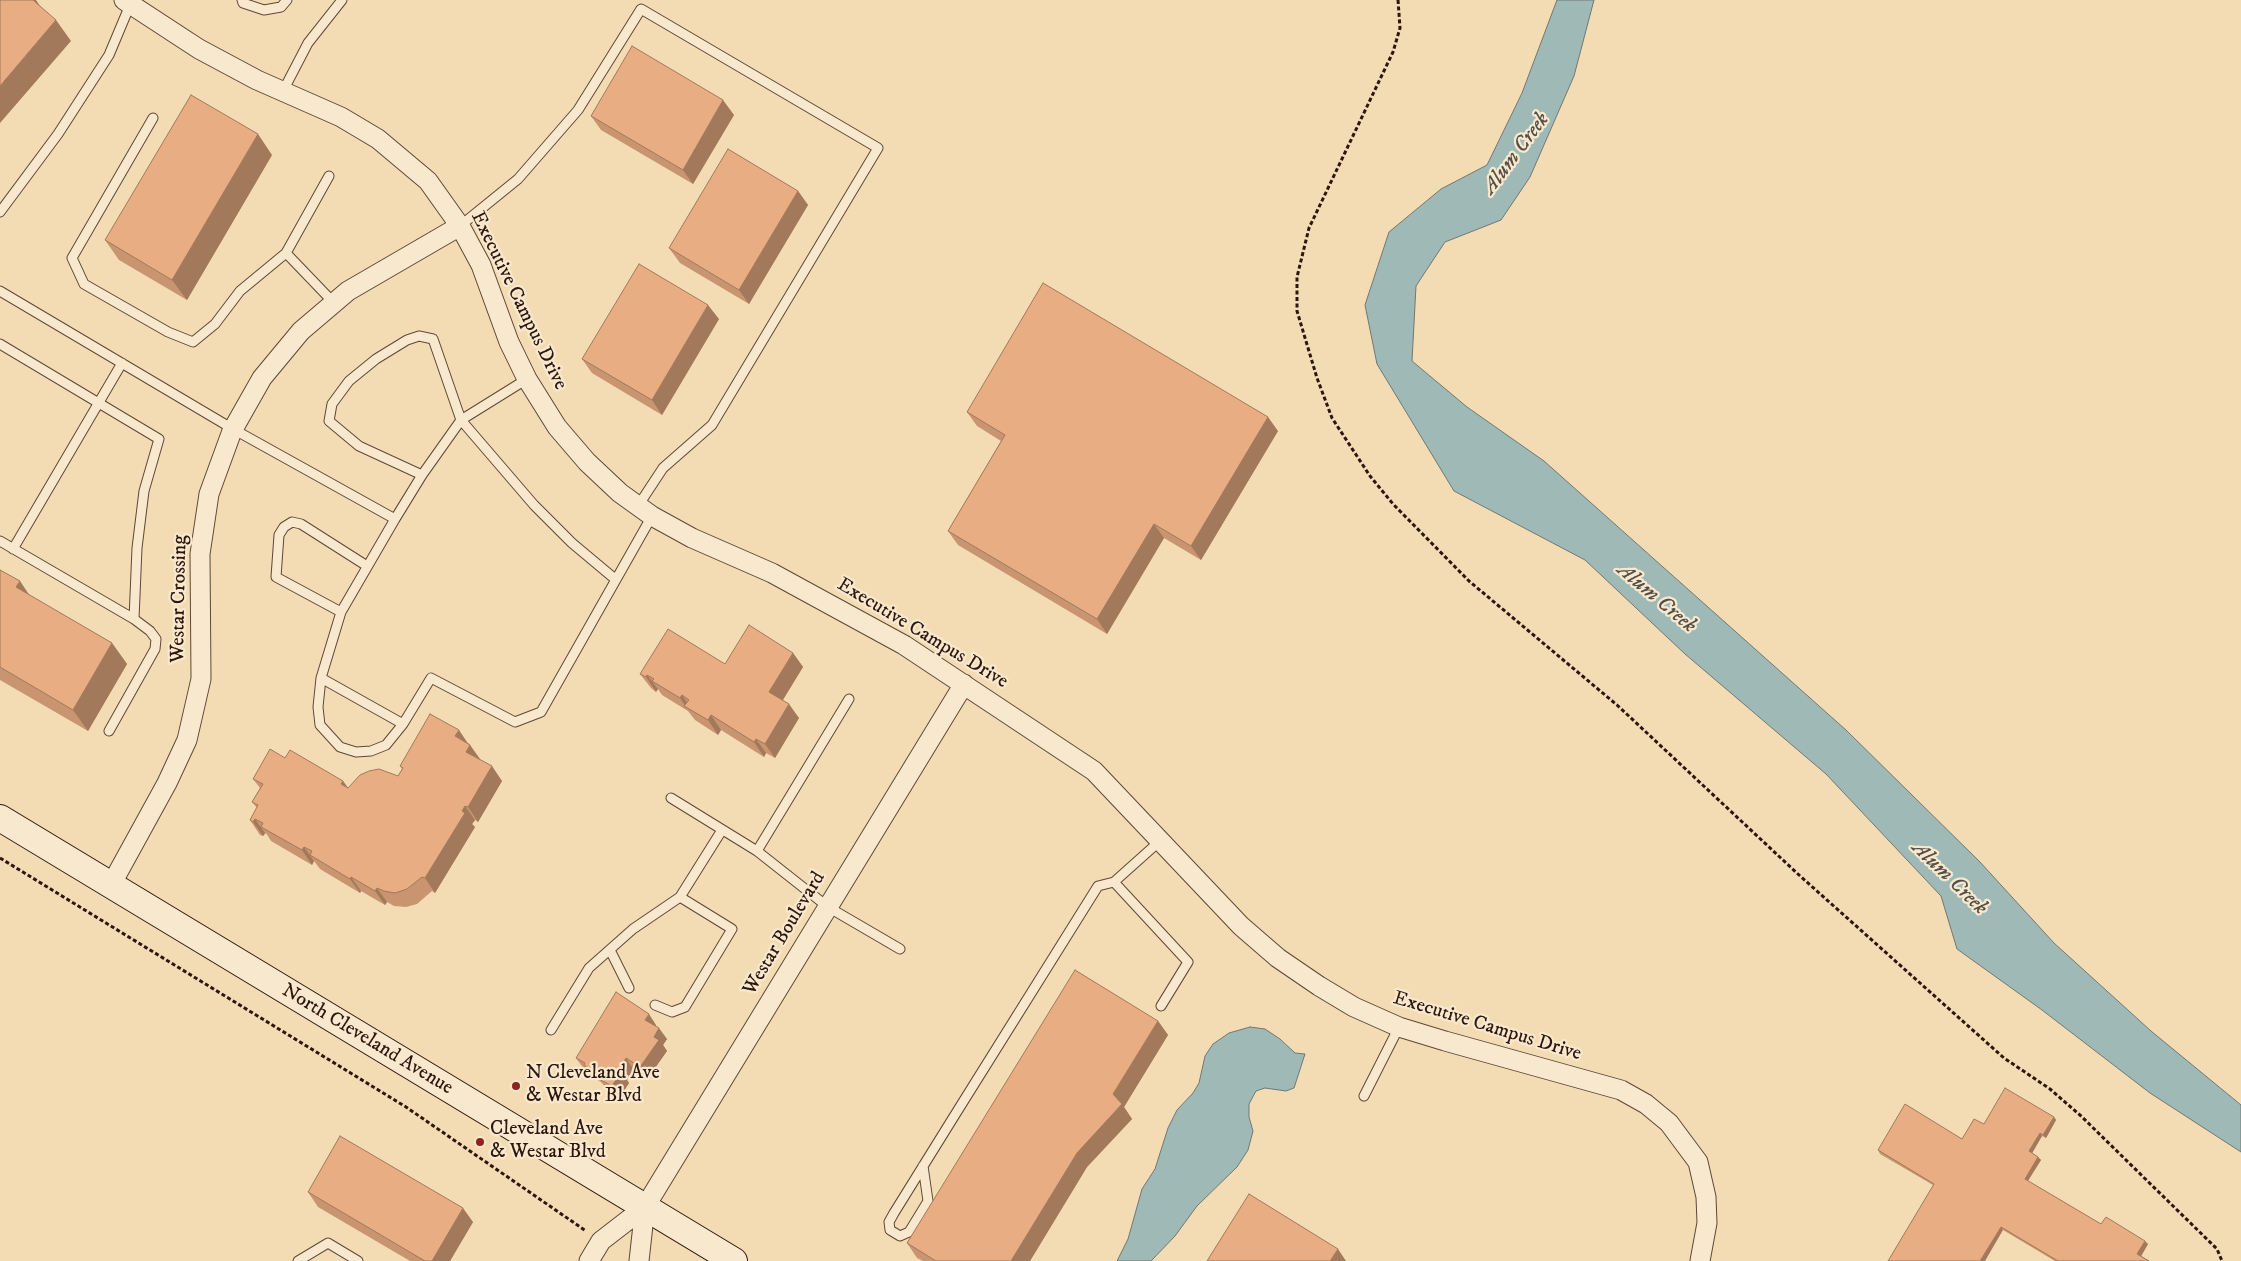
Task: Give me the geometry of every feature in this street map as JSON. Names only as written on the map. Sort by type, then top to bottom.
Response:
[{"type":"main road","name":"North Cleveland Avenue","points":[[0,818],[734,1261]]},
{"type":"street","name":"Executive Campus Drive","points":[[127,3],[199,49],[283,91],[341,117],[378,139],[428,181],[460,226],[481,265],[509,342],[527,379],[557,427],[587,462],[620,493],[645,511],[692,538],[772,573],[904,645],[1094,771],[1241,926],[1278,958],[1354,1007],[1399,1027],[1621,1090],[1646,1104],[1669,1123],[1698,1162],[1706,1197],[1707,1223],[1700,1261]]},
{"type":"street","name":"Westar Crossing","points":[[111,885],[168,783],[187,740],[201,679],[201,546],[209,494],[233,429],[262,378],[301,331],[348,292],[460,226]]},
{"type":"street","name":"Westar Boulevard","points":[[590,1261],[600,1242],[645,1207],[964,684]]},
{"type":"street","name":"Westar Boulevard","points":[[639,1261],[645,1207]]},
{"type":"lane","points":[[242,0],[243,3],[264,10],[281,6],[287,0]]},
{"type":"lane","points":[[283,91],[308,43],[342,0]]},
{"type":"lane","points":[[0,212],[58,134],[109,55],[127,3]]},
{"type":"lane","points":[[460,226],[518,179],[578,110],[641,9],[878,148],[712,425],[664,468],[615,579],[541,712],[515,722],[431,678],[403,724],[386,745],[371,751],[356,752],[340,747],[320,725],[318,707],[321,678],[341,612],[395,518],[422,475],[461,420],[527,379]]},
{"type":"lane","points":[[153,118],[72,258],[84,284],[168,332],[193,342],[215,324],[240,291],[286,253],[330,176]]},
{"type":"lane","points":[[286,253],[334,303]]},
{"type":"lane","points":[[0,290],[233,429],[395,518]]},
{"type":"lane","points":[[422,475],[359,446],[329,421],[332,404],[349,381],[376,359],[407,340],[419,336],[433,339],[461,420],[534,505],[572,543],[615,579]]},
{"type":"lane","points":[[0,344],[159,439],[144,491],[137,548],[134,619]]},
{"type":"lane","points":[[13,549],[122,363]]},
{"type":"lane","points":[[341,612],[276,577],[279,535],[284,527],[292,522],[302,524],[367,566]]},
{"type":"lane","points":[[0,541],[134,619],[150,631],[156,640],[155,650],[109,731]]},
{"type":"lane","points":[[321,678],[403,724]]},
{"type":"lane","points":[[757,851],[849,699]]},
{"type":"lane","points":[[671,798],[757,851],[828,907],[900,949]]},
{"type":"lane","points":[[551,1030],[589,968],[633,929],[680,897],[722,830]]},
{"type":"lane","points":[[923,1166],[928,1201],[909,1232],[900,1236],[890,1230],[889,1222],[923,1166],[1098,886],[1114,882],[1161,840]]},
{"type":"lane","points":[[1114,882],[1188,962],[1161,1006]]},
{"type":"lane","points":[[655,1005],[672,1012],[685,1008],[732,929],[680,897]]},
{"type":"lane","points":[[610,950],[629,988]]},
{"type":"lane","points":[[1364,1096],[1399,1027]]},
{"type":"lane","points":[[298,1261],[328,1243],[358,1261]]},
{"type":"path","points":[[1398,0],[1400,28],[1393,52],[1309,228],[1296,277],[1297,310],[1317,378],[1332,418],[1370,476],[1393,504],[1469,581],[1617,706],[1799,876],[2004,1058],[2050,1089],[2081,1116],[2217,1248],[2222,1261]]},
{"type":"path","points":[[0,858],[406,1107],[600,1242]]},
{"type":"water","name":"Alum Creek","points":[[1557,0],[1594,0],[1574,76],[1530,177],[1501,220],[1445,242],[1416,286],[1412,361],[1467,407],[1544,461],[1846,730],[1980,862],[2054,943],[2151,1031],[2241,1105],[2241,1152],[2150,1093],[2042,1010],[1957,949],[1941,896],[1826,774],[1685,654],[1585,560],[1454,491],[1377,364],[1365,305],[1389,232],[1441,189],[1487,165],[1522,93]]},
{"type":"water","points":[[1250,1027],[1265,1029],[1280,1039],[1295,1053],[1305,1054],[1294,1088],[1286,1091],[1265,1088],[1256,1091],[1249,1104],[1249,1117],[1253,1131],[1248,1150],[1237,1167],[1197,1206],[1175,1236],[1151,1261],[1117,1261],[1128,1239],[1142,1189],[1155,1169],[1168,1128],[1177,1110],[1193,1093],[1199,1083],[1205,1056],[1213,1044],[1229,1033]]},
{"type":"building","points":[[0,0],[33,0],[56,20],[0,86]]},
{"type":"building","points":[[632,46],[723,100],[683,170],[591,116]]},
{"type":"building","points":[[191,95],[258,134],[172,280],[105,240]]},
{"type":"building","points":[[728,149],[798,191],[739,290],[669,248]]},
{"type":"building","points":[[639,264],[708,305],[652,400],[582,359]]},
{"type":"building","points":[[1043,283],[1268,417],[1191,546],[1154,524],[1097,619],[948,531],[1005,435],[967,412]]},
{"type":"building","points":[[0,570],[20,581],[16,587],[112,643],[73,710],[0,667]]},
{"type":"building","points":[[749,625],[793,653],[769,692],[789,704],[765,744],[756,739],[754,742],[711,715],[708,720],[684,706],[689,700],[682,695],[680,698],[652,681],[654,679],[640,674],[668,629],[725,664]]},
{"type":"building","points":[[430,714],[459,730],[455,736],[470,745],[466,752],[492,766],[468,807],[465,806],[462,811],[465,813],[425,878],[422,877],[407,889],[395,893],[377,888],[375,891],[351,877],[350,879],[310,855],[312,851],[304,847],[302,850],[261,827],[263,823],[255,819],[253,822],[250,820],[258,805],[252,802],[263,784],[253,779],[270,749],[285,758],[290,750],[343,781],[341,784],[348,788],[360,775],[369,771],[379,769],[398,776],[403,768],[400,766]]},
{"type":"building","points":[[1075,970],[1158,1021],[1113,1094],[1122,1104],[1077,1153],[1011,1261],[936,1261],[907,1243]]},
{"type":"building","points":[[616,992],[649,1014],[645,1020],[659,1028],[654,1037],[659,1040],[640,1067],[626,1058],[619,1071],[621,1072],[612,1086],[599,1079],[601,1076],[576,1058]]},
{"type":"building","points":[[2005,1088],[2054,1117],[2043,1135],[2040,1133],[2029,1151],[2038,1157],[2025,1179],[2101,1224],[2106,1217],[2145,1241],[2137,1254],[2149,1261],[2058,1261],[2001,1227],[1980,1261],[1888,1261],[1934,1184],[1878,1150],[1905,1104],[1962,1139],[1974,1119],[1984,1124]]},
{"type":"building","points":[[340,1136],[463,1208],[432,1261],[425,1261],[308,1192]]},
{"type":"building","points":[[1249,1194],[1338,1249],[1330,1261],[1207,1261]]},
{"type":"place","name":"N Cleveland Ave & Westar Blvd","points":[[516,1086]]},
{"type":"place","name":"Cleveland Ave & Westar Blvd","points":[[480,1142]]}]
